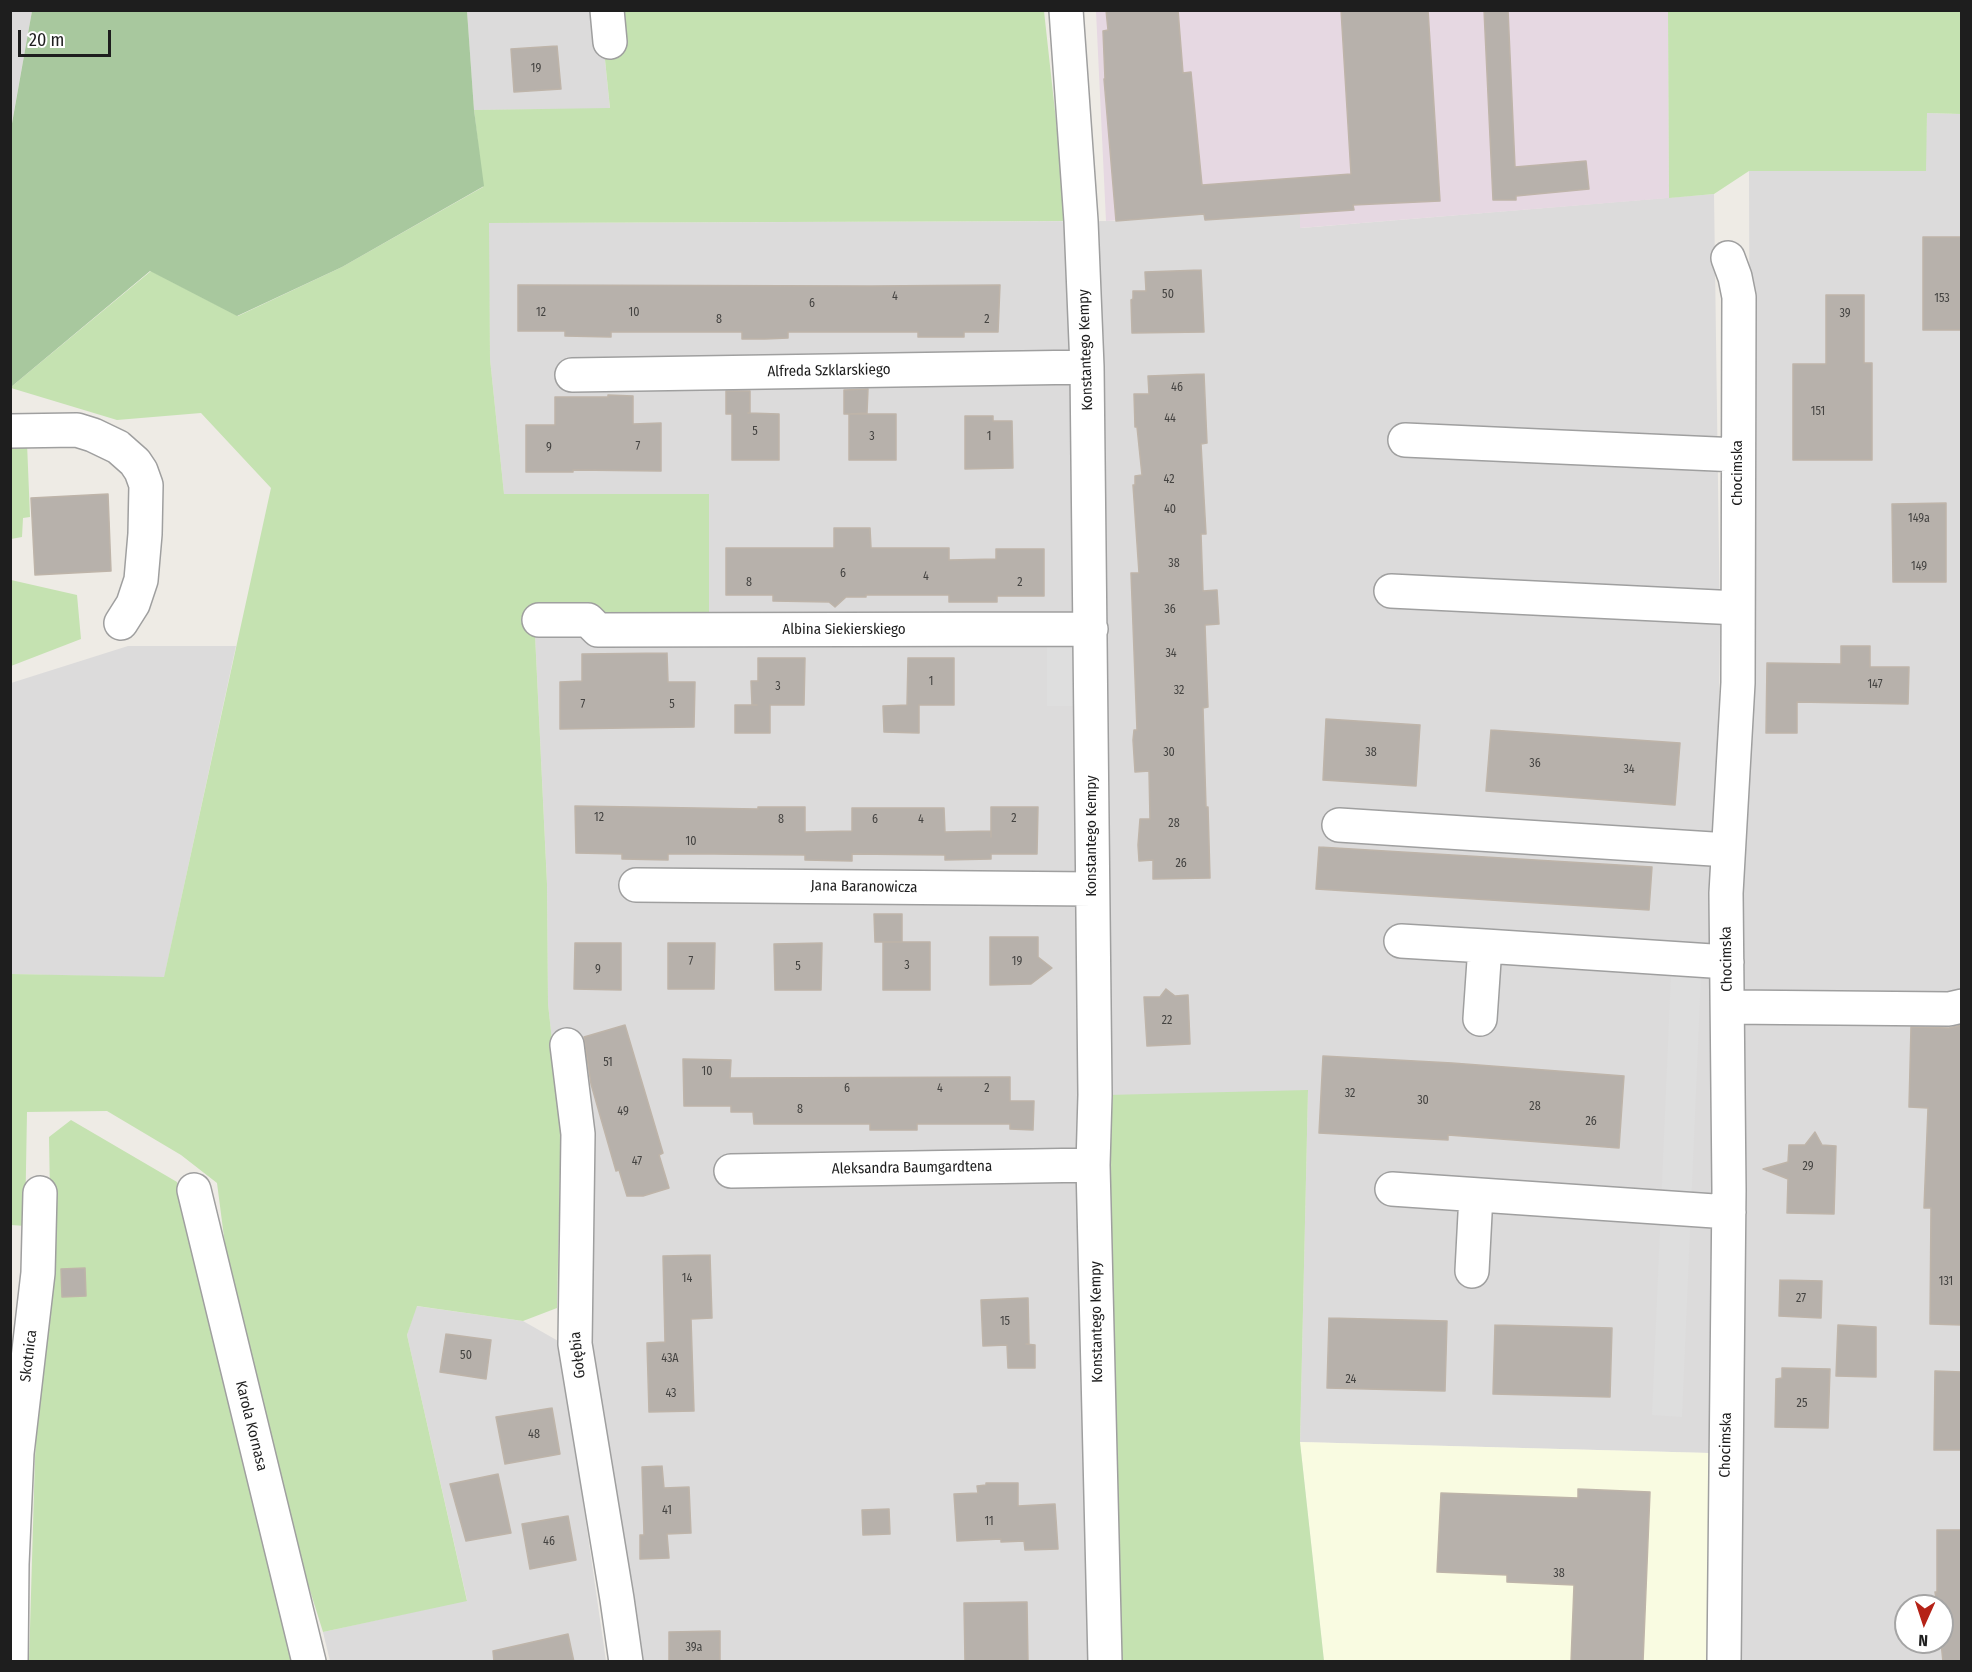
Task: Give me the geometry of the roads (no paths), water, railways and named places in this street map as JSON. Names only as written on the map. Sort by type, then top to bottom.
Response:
[{"type":"street","name":"Konstantego Kempy","points":[[1066,10],[1081,221],[1087,367],[1094,1165],[1105,1662]]},
{"type":"street","name":"Chocimska","points":[[1724,1662],[1729,1212],[1726,893],[1738,683],[1739,297],[1728,258]]},
{"type":"street","name":"Alfreda Szklarskiego","points":[[572,375],[1087,367]]},
{"type":"street","points":[[10,431],[77,430],[118,447],[135,462],[141,471],[146,485],[141,580],[133,604],[121,623]]},
{"type":"street","points":[[1406,440],[1738,454]]},
{"type":"street","points":[[1390,591],[1738,608]]},
{"type":"street","name":"Albina Siekierskiego","points":[[539,620],[588,621],[598,630],[1090,629]]},
{"type":"street","points":[[1339,825],[1728,850]]},
{"type":"street","name":"Jana Baranowicza","points":[[636,885],[1092,889]]},
{"type":"street","points":[[1401,941],[1727,962]]},
{"type":"street","points":[[1480,1018],[1485,946]]},
{"type":"street","points":[[1728,1007],[1949,1009],[1962,1006]]},
{"type":"street","name":"Gołębia","points":[[567,1045],[578,1134],[574,1344],[626,1662]]},
{"type":"street","name":"Aleksandra Baumgardtena","points":[[731,1171],[1094,1165]]},
{"type":"street","points":[[1392,1189],[1729,1212]]},
{"type":"street","name":"Karola Kornasa","points":[[194,1190],[309,1662]]},
{"type":"street","name":"Skotnica","points":[[11,1662],[12,1564],[17,1453],[38,1273],[40,1193]]},
{"type":"street","points":[[1472,1271],[1476,1195]]}]
